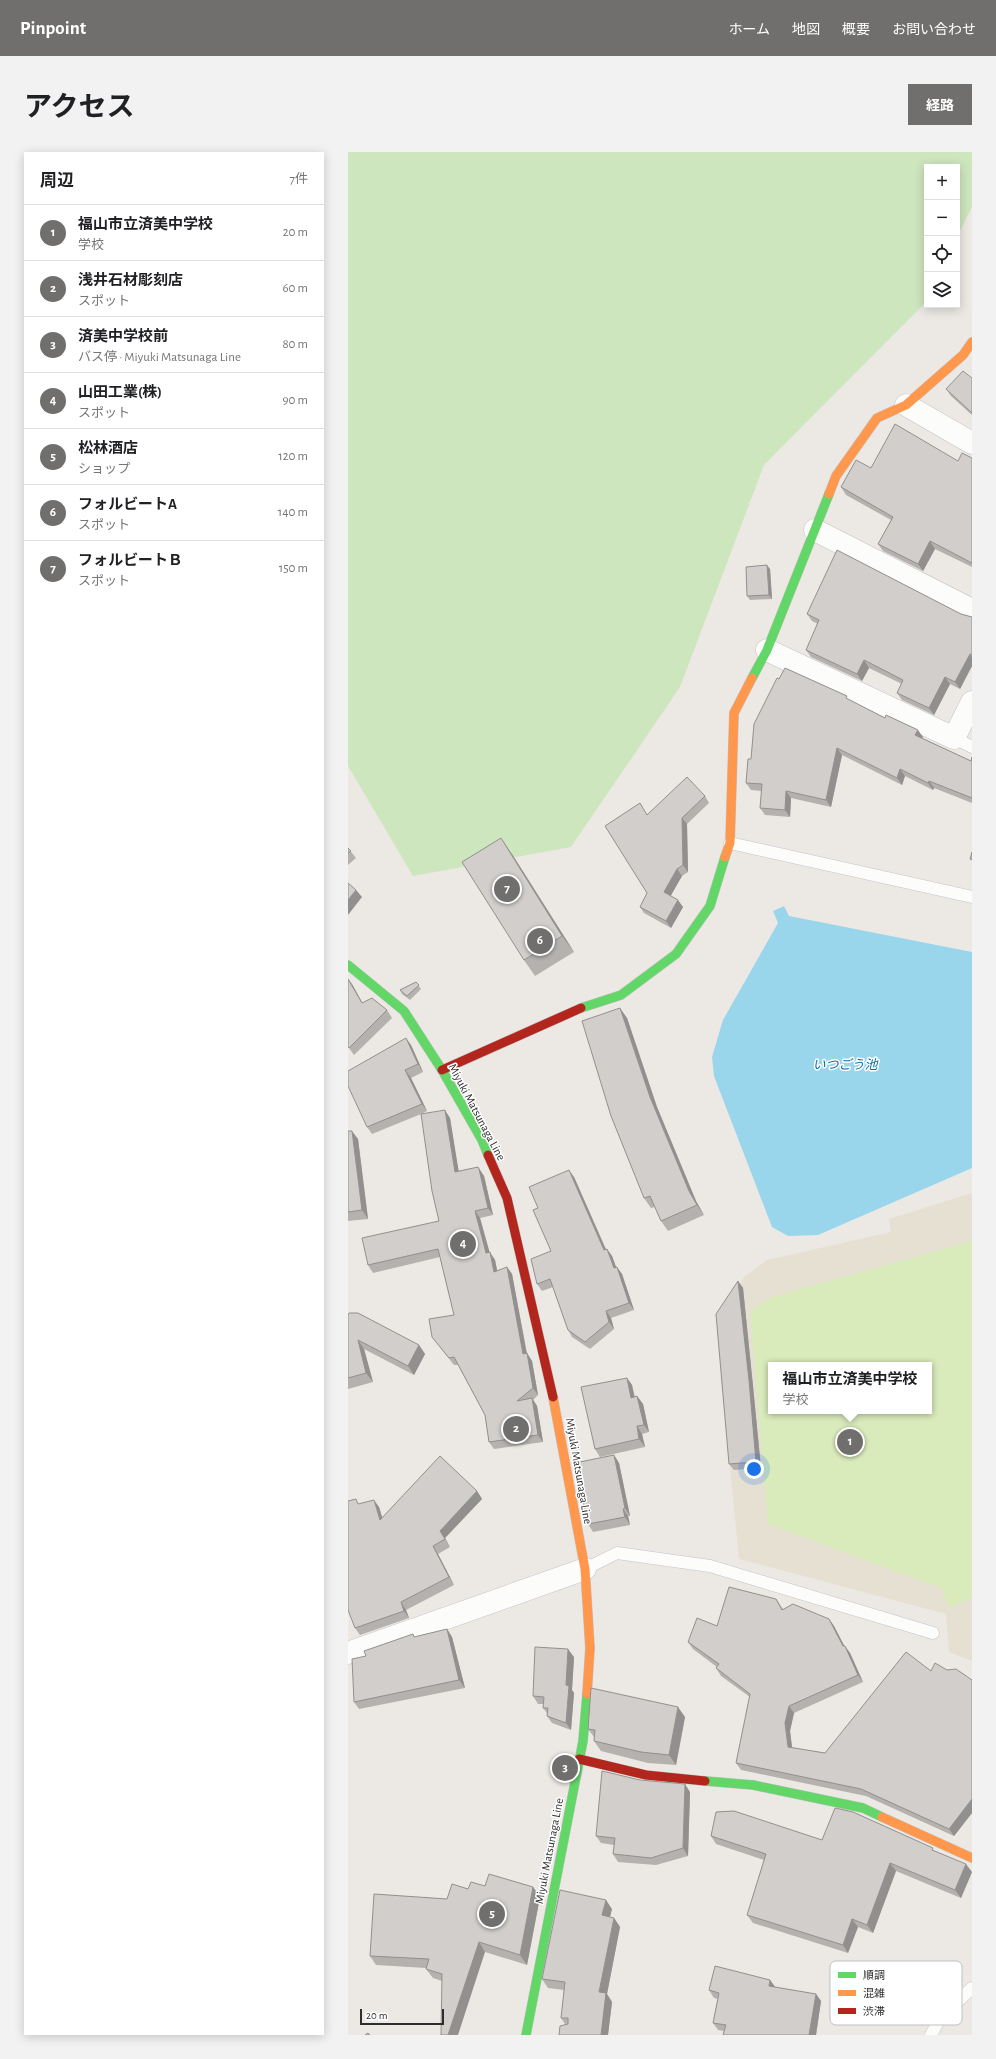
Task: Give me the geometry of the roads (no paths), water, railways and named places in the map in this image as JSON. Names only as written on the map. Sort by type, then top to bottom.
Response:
[{"type":"street","points":[[442,1070],[575,1010],[621,995],[676,954],[710,906],[730,843],[734,713],[768,650],[836,476],[877,418],[906,404],[963,355],[972,342]]},
{"type":"street","points":[[906,404],[972,443]]},
{"type":"street","points":[[815,530],[972,610]]},
{"type":"street","points":[[768,650],[963,743],[972,702]]},
{"type":"street","name":"Miyuki Matsunaga Line","points":[[348,965],[404,1010],[442,1070],[482,1140],[507,1198],[552,1389],[585,1569],[590,1648],[579,1759],[526,2035]]},
{"type":"street","points":[[348,1653],[585,1569]]},
{"type":"street","points":[[579,1759],[646,1774],[753,1785],[863,1808],[972,1858]]},
{"type":"lane","points":[[730,843],[972,897]]},
{"type":"lane","points":[[585,1569],[617,1553],[710,1566],[933,1633]]},
{"type":"lane","points":[[962,1997],[972,1988]]},
{"type":"lane","points":[[930,2035],[936,2025]]},
{"type":"water","name":"いつごう池","points":[[784,906],[789,916],[972,952],[972,1168],[818,1235],[788,1236],[772,1227],[714,1076],[712,1057],[723,1020],[778,923],[773,911]]},
{"type":"place","name":"フォルビートＢ","points":[[507,889]]},
{"type":"place","name":"フォルビートA","points":[[540,941]]},
{"type":"place","name":"山田工業(株)","points":[[463,1244]]},
{"type":"place","name":"浅井石材彫刻店","points":[[516,1429]]},
{"type":"place","name":"福山市立済美中学校","points":[[850,1442]]},
{"type":"place","name":"済美中学校前","points":[[565,1768]]},
{"type":"place","name":"松林酒店","points":[[492,1914]]}]
